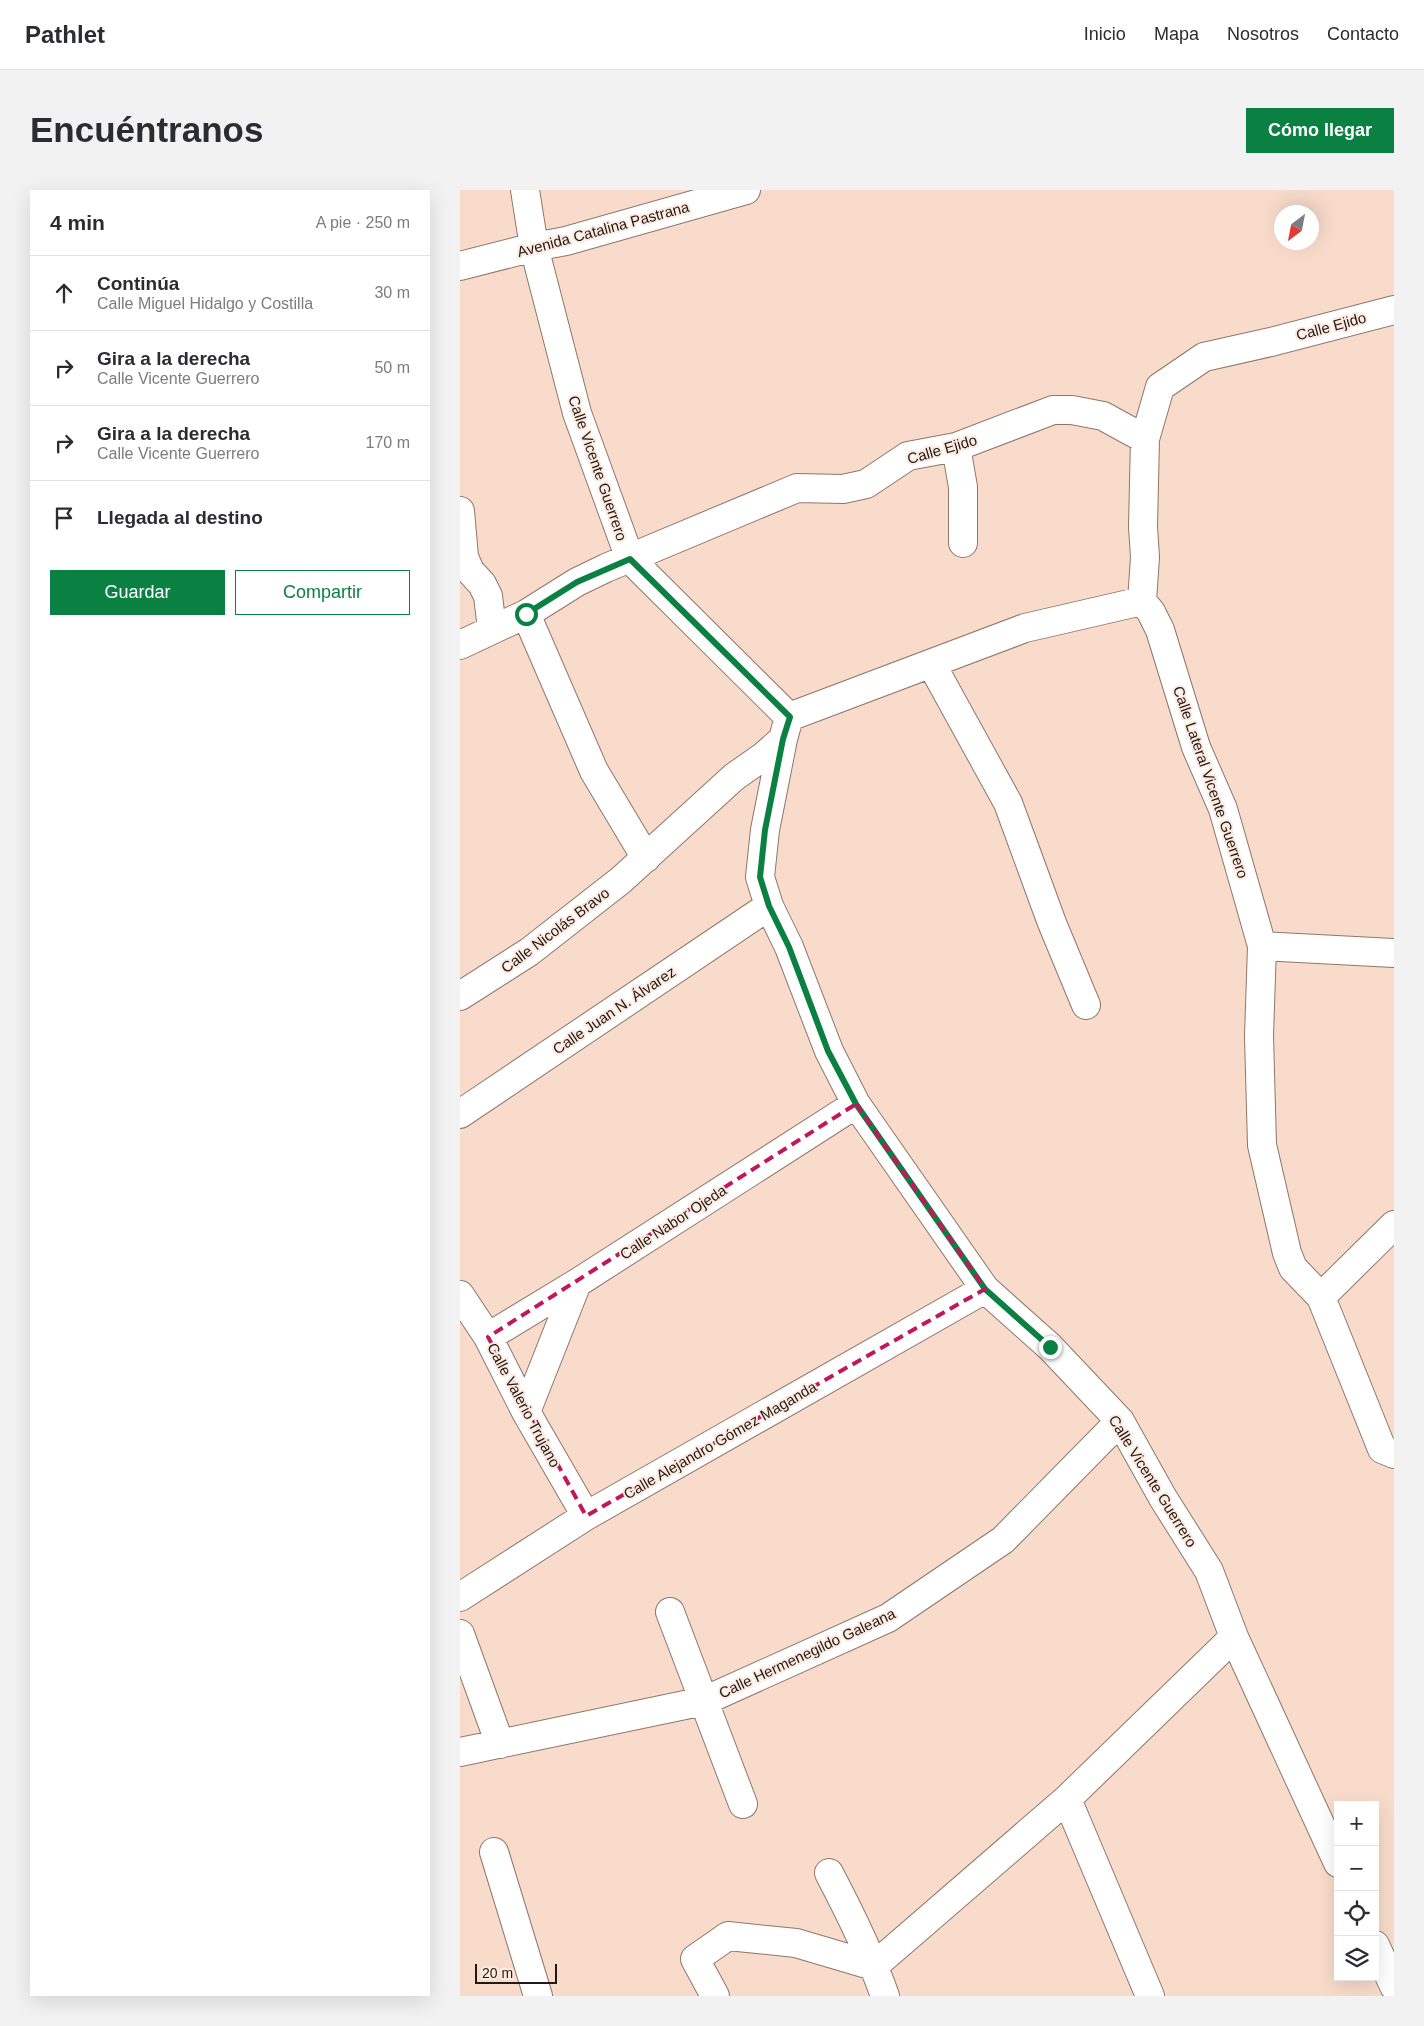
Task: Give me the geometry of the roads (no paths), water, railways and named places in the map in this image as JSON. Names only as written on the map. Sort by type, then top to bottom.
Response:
[{"type":"street","name":"Calle Vicente Guerrero","points":[[525,190],[534,247],[577,413],[630,559],[786,728],[765,830],[760,877],[769,906],[789,947],[828,1051],[856,1104],[985,1289],[1050,1347],[1120,1422],[1163,1498],[1209,1571],[1234,1637],[1334,1854]]},
{"type":"street","name":"Avenida Catalina Pastrana","points":[[460,266],[534,247],[566,241],[695,197],[746,190]]},
{"type":"street","name":"Calle Ejido","points":[[460,645],[492,628],[526,614],[577,582],[797,488],[843,489],[866,484],[908,456],[956,447],[1053,410],[1072,410],[1103,416],[1145,439],[1160,387],[1204,357],[1271,342],[1394,310]]},
{"type":"street","points":[[786,728],[932,664],[1025,628],[1142,601],[1145,557],[1143,527],[1145,439]]},
{"type":"street","points":[[956,447],[963,487],[963,543]]},
{"type":"street","points":[[460,511],[464,557],[470,571],[482,584],[488,596],[492,628]]},
{"type":"street","name":"Calle Lateral Vicente Guerrero","points":[[1142,601],[1151,612],[1160,630],[1196,747],[1224,809],[1262,946],[1259,1036],[1262,1145],[1287,1253],[1293,1268],[1321,1297]]},
{"type":"street","points":[[526,614],[594,771],[646,858]]},
{"type":"street","points":[[932,664],[1008,803],[1052,923],[1086,1005]]},
{"type":"street","name":"Calle Nicolás Bravo","points":[[460,996],[528,952],[646,858],[734,777],[764,756],[786,728]]},
{"type":"street","name":"Calle Juan N. Álvarez","points":[[460,1114],[769,906]]},
{"type":"street","points":[[1262,946],[1394,953]]},
{"type":"street","name":"Calle Nabor Ojeda","points":[[488,1337],[577,1283],[856,1104]]},
{"type":"street","points":[[1394,1225],[1321,1297],[1382,1450],[1394,1454]]},
{"type":"street","points":[[526,1412],[577,1283]]},
{"type":"street","name":"Calle Alejandro Gómez Maganda","points":[[460,1597],[586,1516],[985,1289]]},
{"type":"street","name":"Calle Valerio Trujano","points":[[460,1295],[488,1337],[526,1412],[586,1516]]},
{"type":"street","name":"Calle Hermenegildo Galeana","points":[[460,1752],[704,1701],[888,1618],[1003,1540],[1120,1422]]},
{"type":"street","points":[[670,1612],[743,1804]]},
{"type":"street","points":[[460,1634],[500,1744]]},
{"type":"street","points":[[874,1966],[1067,1799],[1234,1637]]},
{"type":"street","points":[[1067,1799],[1150,1996]]},
{"type":"street","points":[[494,1852],[538,1996]]},
{"type":"street","points":[[829,1873],[874,1966],[885,1996]]},
{"type":"street","points":[[715,1996],[695,1958],[728,1936],[796,1942],[874,1966]]},
{"type":"street","points":[[1379,1954],[1394,1986]]}]
